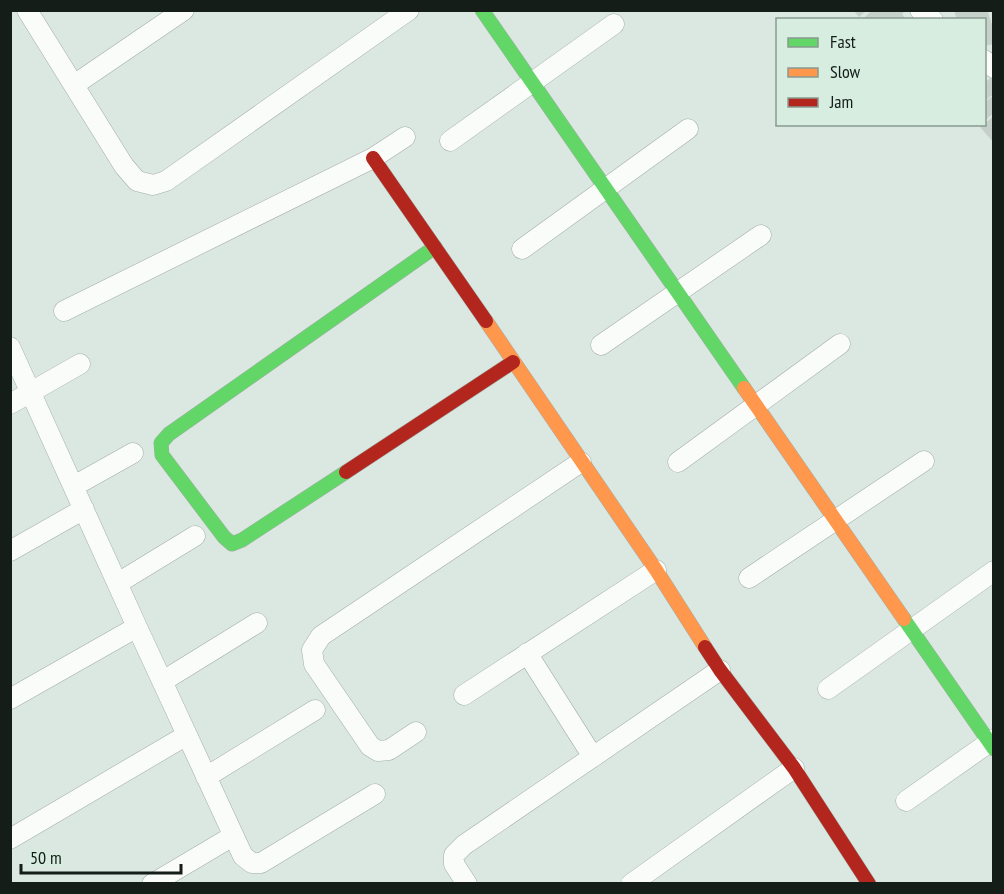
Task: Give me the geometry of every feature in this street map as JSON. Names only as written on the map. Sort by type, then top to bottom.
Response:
[{"type":"street","points":[[27,10],[124,166],[137,181],[153,185],[166,181],[409,10]]},
{"type":"street","points":[[74,85],[184,10]]},
{"type":"street","points":[[482,10],[992,744],[906,801]]},
{"type":"street","points":[[450,141],[614,24]]},
{"type":"street","points":[[522,249],[688,129]]},
{"type":"street","points":[[64,311],[372,158],[405,137]]},
{"type":"street","points":[[372,158],[656,570],[720,670],[794,768],[863,881]]},
{"type":"street","points":[[601,345],[761,235]]},
{"type":"street","points":[[435,247],[168,434],[161,443],[162,455],[224,537],[232,544],[252,534],[513,362]]},
{"type":"street","points":[[678,462],[840,344]]},
{"type":"street","points":[[10,347],[243,856],[252,863],[261,863],[375,794]]},
{"type":"street","points":[[10,404],[80,364]]},
{"type":"street","points":[[74,486],[133,453]]},
{"type":"street","points":[[749,578],[924,461]]},
{"type":"street","points":[[416,732],[389,750],[378,751],[370,746],[314,664],[312,650],[321,636],[581,462]]},
{"type":"street","points":[[10,551],[84,508]]},
{"type":"street","points":[[118,582],[195,536]]},
{"type":"street","points":[[464,694],[656,570]]},
{"type":"street","points":[[828,689],[993,571]]},
{"type":"street","points":[[163,681],[257,623]]},
{"type":"street","points":[[10,699],[137,627]]},
{"type":"street","points":[[527,653],[593,757]]},
{"type":"street","points":[[467,884],[454,864],[454,855],[464,845],[720,670]]},
{"type":"street","points":[[206,777],[315,710]]},
{"type":"street","points":[[10,839],[188,735]]},
{"type":"street","points":[[631,884],[794,768]]},
{"type":"street","points":[[152,884],[233,836]]},
{"type":"building","points":[[853,10],[867,10],[859,17]]},
{"type":"building","points":[[872,10],[902,10],[904,12],[903,18],[864,18]]},
{"type":"building","points":[[954,10],[987,10],[994,30],[994,44],[986,46],[986,18],[956,18]]},
{"type":"building","points":[[992,77],[994,79],[994,94],[986,100],[986,82]]},
{"type":"building","points":[[994,95],[994,113],[986,119],[986,101]]},
{"type":"building","points":[[994,116],[994,143],[980,127],[986,126],[986,122]]},
{"type":"traffic: fast","points":[[482,10],[744,388]]},
{"type":"traffic: fast","points":[[346,472],[242,540],[232,544],[224,537],[162,455],[161,443],[169,434],[435,247]]},
{"type":"traffic: fast","points":[[904,619],[994,749]]},
{"type":"traffic: slow","points":[[486,321],[656,570],[705,647]]},
{"type":"traffic: slow","points":[[744,388],[904,619]]},
{"type":"traffic: jam","points":[[373,158],[486,321]]},
{"type":"traffic: jam","points":[[346,472],[513,362]]},
{"type":"traffic: jam","points":[[705,647],[794,768],[869,884]]}]
